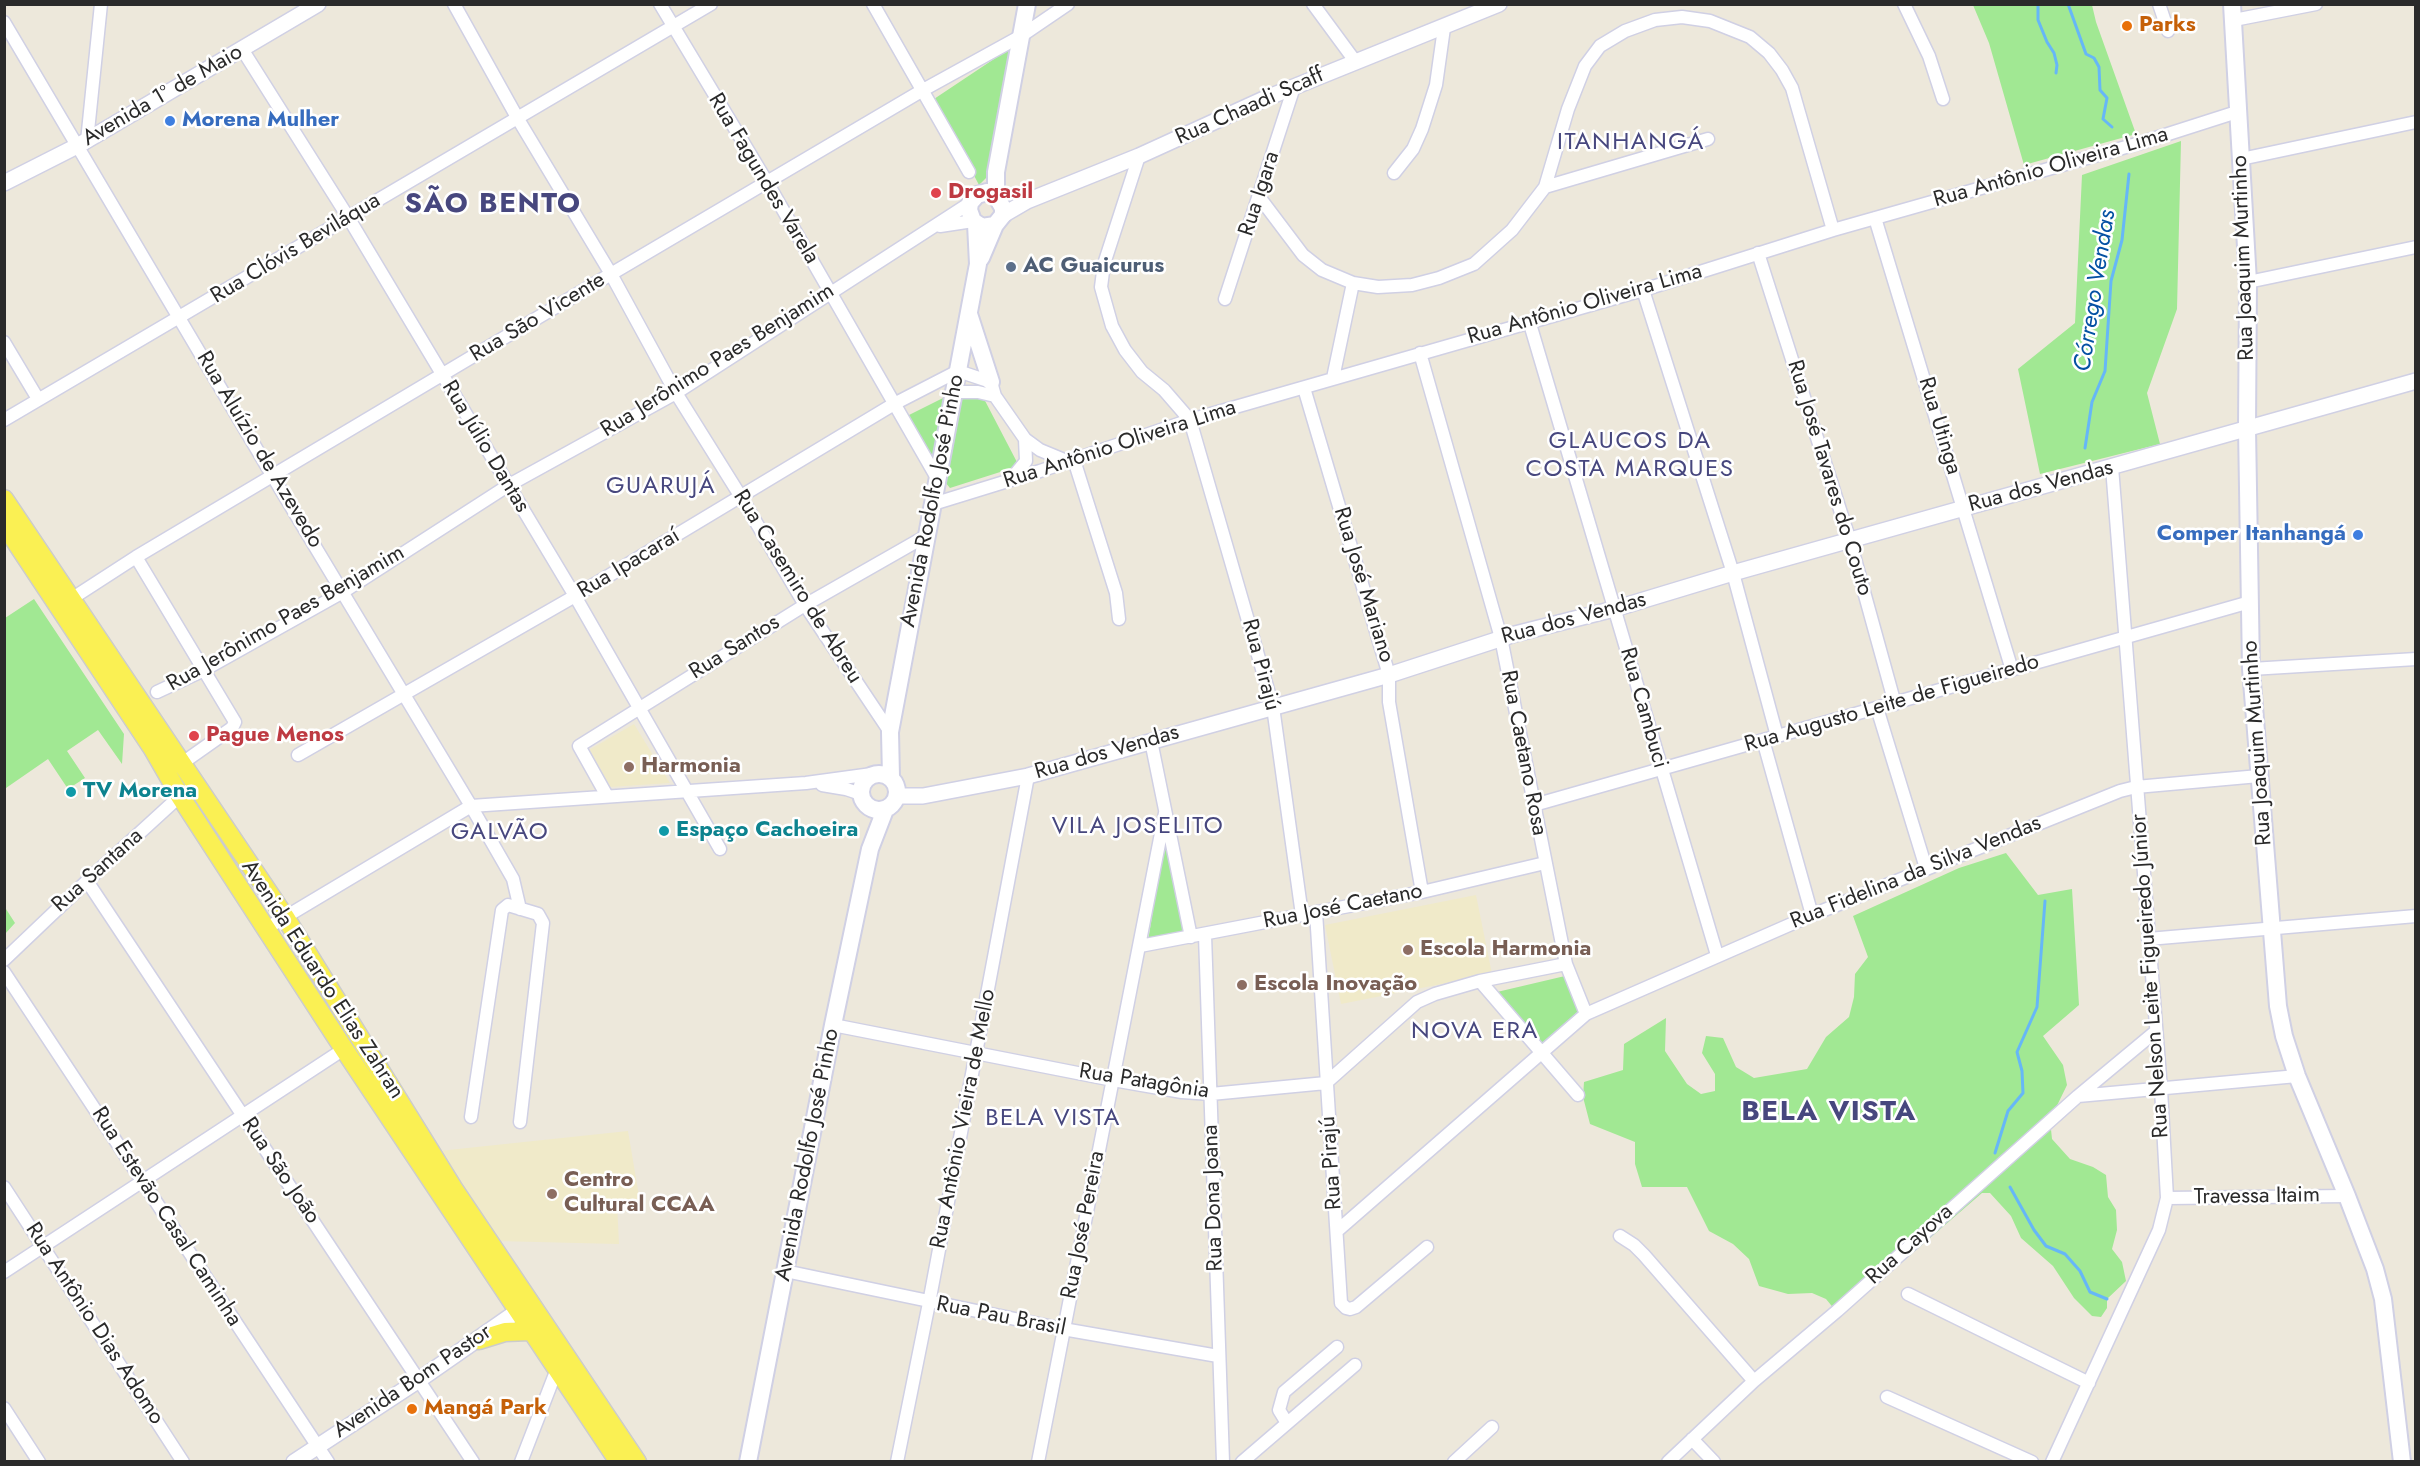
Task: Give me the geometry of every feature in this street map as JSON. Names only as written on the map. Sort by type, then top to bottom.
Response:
[{"type":"main road","points":[[996,196],[996,172],[1027,4]]},
{"type":"main road","name":"Rua Joaquim Murtinho","points":[[2233,12],[2248,282],[2247,428],[2251,669],[2278,1006],[2284,1036],[2297,1076],[2375,1269],[2383,1299],[2402,1461]]},
{"type":"main road","points":[[974,199],[987,192],[996,196],[1001,201],[999,220],[989,227],[974,223],[970,216],[974,199],[996,172]]},
{"type":"main road","name":"Avenida Rodolfo José Pinho","points":[[879,775],[889,735],[978,264],[999,220]]},
{"type":"main road","name":"Avenida Rodolfo José Pinho","points":[[974,223],[978,264]]},
{"type":"main road","points":[[969,313],[993,389]]},
{"type":"main road","name":"Avenida Eduardo Elias Zahran","points":[[4,499],[153,749],[285,917],[524,1307],[530,1330],[619,1461]]},
{"type":"main road","name":"Avenida Eduardo Elias Zahran","points":[[4,524],[65,603],[181,764],[188,791],[267,927],[344,1049],[524,1307],[637,1461]]},
{"type":"main road","points":[[153,749],[181,764]]},
{"type":"main road","points":[[879,775],[898,791],[898,796],[885,810],[870,849],[863,799],[864,781],[879,775]]},
{"type":"main road","points":[[863,799],[874,810],[885,810]]},
{"type":"main road","name":"Avenida Rodolfo José Pinho","points":[[748,1461],[832,1025],[870,849]]},
{"type":"main road","points":[[479,1340],[505,1332],[530,1330]]},
{"type":"street","points":[[83,143],[101,4]]},
{"type":"street","name":"Avenida 1º de Maio","points":[[4,183],[83,143],[318,4]]},
{"type":"street","name":"Rua Casemiro de Abreu","points":[[454,4],[518,119],[611,274],[676,393],[805,605],[889,735]]},
{"type":"street","name":"Rua Fagundes Varela","points":[[660,4],[767,182],[937,478]]},
{"type":"street","name":"Rua Clóvis Beviláqua","points":[[4,420],[711,4]]},
{"type":"street","points":[[873,4],[969,172]]},
{"type":"street","name":"Rua São Vicente","points":[[65,603],[272,475],[443,376],[923,90],[1021,36],[1068,4]]},
{"type":"street","points":[[1313,4],[1355,61]]},
{"type":"street","points":[[1904,4],[1929,56],[1943,99]]},
{"type":"street","points":[[2159,4],[2168,31]]},
{"type":"street","points":[[2233,12],[2316,4]]},
{"type":"street","name":"Rua Chaadi Scaff","points":[[999,220],[1028,201],[1139,156],[1264,99],[1355,61],[1444,28],[1494,5]]},
{"type":"street","points":[[1260,198],[1303,255],[1322,270],[1353,283],[1378,287],[1412,285],[1439,278],[1474,264],[1512,230],[1545,187],[1568,109],[1585,66],[1600,46],[1625,31],[1655,20],[1683,16],[1710,21],[1750,38],[1768,53],[1782,70],[1795,99],[1833,230]]},
{"type":"street","name":"Rua Aluízio de Azevedo","points":[[4,22],[83,143],[180,318],[471,806],[513,879],[519,909]]},
{"type":"street","points":[[1394,173],[1413,149],[1422,129],[1436,85],[1444,28]]},
{"type":"street","name":"Rua Júlio Dantas","points":[[242,49],[348,217],[575,596],[720,849]]},
{"type":"street","name":"Rua Igara","points":[[1225,299],[1260,198],[1294,87]]},
{"type":"street","name":"Rua Antônio Oliveira Lima","points":[[933,504],[1071,461],[1190,420],[1643,291],[1833,230],[2140,143],[2240,111]]},
{"type":"street","points":[[2241,159],[2415,122]]},
{"type":"street","points":[[1545,187],[1708,139]]},
{"type":"street","points":[[1139,156],[1104,264],[1101,287],[1113,327],[1125,350],[1142,372],[1164,390],[1190,420]]},
{"type":"street","name":"Rua Jerônimo Paes Benjamim","points":[[157,692],[202,670],[343,592],[508,485],[676,393],[936,227],[974,199]]},
{"type":"street","name":"Rua Utinga","points":[[1875,218],[2012,670]]},
{"type":"street","name":"Rua Jerônimo Paes Benjamim","points":[[936,227],[974,223]]},
{"type":"street","points":[[2248,282],[2415,247]]},
{"type":"street","name":"Rua José Tavares do Couto","points":[[1758,253],[1850,541],[1895,704]]},
{"type":"street","points":[[1333,378],[1353,283]]},
{"type":"street","points":[[1643,291],[1733,573],[1777,736]]},
{"type":"street","name":"Rua Cambuci","points":[[1530,324],[1717,955]]},
{"type":"street","points":[[4,342],[38,399]]},
{"type":"street","name":"Rua Caetano Rosa","points":[[1420,353],[1501,638],[1566,963],[1586,1014]]},
{"type":"street","points":[[958,371],[993,389],[1025,440],[1040,450],[1071,461],[1116,593],[1119,619]]},
{"type":"street","name":"Rua Ipacaraí","points":[[298,755],[575,596],[894,404],[958,371]]},
{"type":"street","name":"Rua dos Vendas","points":[[898,796],[923,796],[1028,776],[1389,675],[1501,638],[1614,609],[1733,573],[2415,381]]},
{"type":"street","name":"Rua José Mariano","points":[[1304,388],[1389,675],[1389,702],[1422,892]]},
{"type":"street","points":[[954,392],[978,392],[993,389]]},
{"type":"street","name":"Rua Pirajú","points":[[1190,420],[1273,707],[1302,915]]},
{"type":"street","points":[[1009,481],[1026,461],[1025,440]]},
{"type":"street","name":"Rua Nelson Leite Figueiredo Júnior","points":[[2052,1461],[2159,1230],[2167,1198],[2161,1089],[2112,467]]},
{"type":"street","name":"Rua Santos","points":[[607,796],[579,746],[805,605],[926,536]]},
{"type":"street","points":[[136,557],[235,722],[232,728],[181,764]]},
{"type":"street","name":"Rua Augusto Leite de Figueiredo","points":[[1534,805],[2127,639],[2250,602]]},
{"type":"street","points":[[2251,669],[2415,659]]},
{"type":"street","points":[[1877,708],[1926,868]]},
{"type":"street","points":[[1763,740],[1812,915]]},
{"type":"street","points":[[1151,741],[1191,937]]},
{"type":"street","points":[[267,927],[471,806],[806,783],[879,775]]},
{"type":"street","name":"Rua Antônio Vieira de Mello","points":[[897,1461],[1028,776]]},
{"type":"street","name":"Rua Fidelina da Silva Vendas","points":[[1337,1231],[1586,1014],[1812,915],[1926,868],[2136,787],[2259,776]]},
{"type":"street","points":[[806,783],[846,789],[863,799]]},
{"type":"street","name":"Rua Santana","points":[[4,960],[87,881],[188,791]]},
{"type":"street","name":"Rua José Pereira","points":[[1038,1461],[1165,813]]},
{"type":"street","name":"Rua José Caetano","points":[[1140,946],[1422,892],[1545,863]]},
{"type":"street","name":"Rua São João","points":[[87,881],[473,1461]]},
{"type":"street","points":[[471,1117],[502,910],[508,905],[538,914],[543,923],[520,1122]]},
{"type":"street","name":"Rua Pirajú","points":[[1316,912],[1341,1302],[1350,1309],[1427,1247]]},
{"type":"street","points":[[2148,939],[2415,916]]},
{"type":"street","name":"Rua Dona Joana","points":[[1205,935],[1223,1461]]},
{"type":"street","points":[[1326,1083],[1417,1002],[1435,994],[1480,981],[1566,963]]},
{"type":"street","name":"Rua Estevão Casal Caminha","points":[[4,972],[328,1461]]},
{"type":"street","points":[[1480,981],[1578,1095]]},
{"type":"street","name":"Rua Patagônia","points":[[832,1025],[1182,1092],[1211,1094],[1326,1083]]},
{"type":"street","name":"Rua Cayova","points":[[1668,1461],[1754,1381],[1837,1311],[2078,1096],[2155,1032]]},
{"type":"street","points":[[4,1272],[344,1049]]},
{"type":"street","points":[[2078,1096],[2297,1076]]},
{"type":"street","name":"Rua Antônio Dias Adomo","points":[[4,1187],[183,1461]]},
{"type":"street","name":"Travessa Itaim","points":[[2167,1198],[2347,1196]]},
{"type":"street","points":[[1620,1236],[1644,1255],[1754,1381]]},
{"type":"street","name":"Rua Pau Brasil","points":[[785,1271],[929,1303],[1218,1356]]},
{"type":"street","points":[[1908,1294],[2089,1383]]},
{"type":"street","name":"Avenida Bom Pastor","points":[[294,1461],[479,1340],[524,1307]]},
{"type":"street","points":[[1287,1423],[1279,1410],[1284,1392],[1337,1347]]},
{"type":"street","points":[[1244,1461],[1355,1365]]},
{"type":"street","points":[[521,1461],[557,1369]]},
{"type":"street","points":[[1887,1397],[2032,1461]]},
{"type":"street","points":[[4,1408],[39,1461]]},
{"type":"street","points":[[1454,1461],[1492,1427]]},
{"type":"street","points":[[1692,1439],[1714,1461]]},
{"type":"shaded area","name":"Harmonia","points":[[634,724],[670,783],[610,787],[589,750]]},
{"type":"shaded area","name":"Escola Harmonia","points":[[1476,895],[1492,974],[1341,1004],[1325,925]]},
{"type":"shaded area","name":"Centro Cultural CCAA","points":[[628,1131],[640,1202],[617,1203],[619,1244],[496,1241],[439,1151]]},
{"type":"green space","points":[[1973,5],[2092,5],[2136,134],[2024,165],[1989,43]]},
{"type":"green space","points":[[1012,47],[993,171],[979,185],[934,99]]},
{"type":"green space","points":[[2181,141],[2177,309],[2147,393],[2160,444],[2040,474],[2018,369],[2075,323],[2082,175]]},
{"type":"green space","points":[[951,394],[982,395],[1019,466],[950,488],[935,470],[905,417]]},
{"type":"green space","points":[[34,599],[124,734],[122,764],[98,730],[67,751],[85,778],[68,789],[48,759],[6,788],[5,785],[5,618]]},
{"type":"green space","points":[[1166,829],[1186,936],[1148,941]]},
{"type":"green space","points":[[2006,853],[2038,895],[2072,889],[2079,1005],[2043,1036],[2063,1065],[2067,1085],[2050,1120],[2052,1139],[2070,1159],[2093,1167],[2106,1175],[2108,1197],[2116,1210],[2117,1230],[2112,1249],[2122,1262],[2126,1281],[2107,1299],[2107,1308],[2101,1317],[2092,1316],[2074,1298],[2053,1266],[2021,1238],[2011,1216],[1990,1193],[1982,1193],[1840,1316],[1826,1299],[1812,1293],[1788,1294],[1759,1286],[1749,1259],[1733,1244],[1709,1231],[1687,1187],[1642,1187],[1635,1164],[1635,1142],[1590,1124],[1583,1097],[1584,1082],[1623,1070],[1624,1044],[1666,1018],[1665,1051],[1687,1084],[1701,1094],[1715,1091],[1715,1074],[1702,1053],[1706,1036],[1723,1038],[1736,1067],[1754,1078],[1807,1069],[1826,1037],[1849,1017],[1854,997],[1855,974],[1868,957],[1853,916],[1959,868]]},
{"type":"green space","points":[[5,910],[15,923],[5,934]]},
{"type":"green space","points":[[1565,976],[1578,1012],[1544,1045],[1497,992]]},
{"type":"waterway","points":[[2038,4],[2038,20],[2054,53],[2056,73]]},
{"type":"waterway","name":"Córrego Vendas","points":[[2068,4],[2086,54],[2094,58],[2099,67],[2100,90],[2107,98],[2103,119],[2112,127]]},
{"type":"waterway","name":"Córrego Vendas","points":[[2085,448],[2092,402],[2105,371],[2111,281],[2122,240],[2129,174]]},
{"type":"waterway","name":"Córrego Vendas","points":[[1995,1153],[2008,1111],[2023,1093],[2022,1071],[2017,1052],[2037,1007],[2045,901]]},
{"type":"waterway","name":"Córrego Vendas","points":[[2010,1187],[2034,1230],[2046,1246],[2065,1254],[2080,1271],[2090,1292],[2107,1299]]},
{"type":"place","name":"Parks","points":[[2127,26]]},
{"type":"place","name":"Morena Mulher","points":[[170,121]]},
{"type":"place","name":"Drogasil","points":[[936,193]]},
{"type":"place","name":"AC Guaicurus","points":[[1011,267]]},
{"type":"place","name":"Comper Itanhangá","points":[[2358,535]]},
{"type":"place","name":"Pague Menos","points":[[194,736]]},
{"type":"place","name":"Harmonia","points":[[629,767]]},
{"type":"place","name":"TV Morena","points":[[71,792]]},
{"type":"place","name":"Espaço Cachoeira","points":[[664,831]]},
{"type":"place","name":"Escola Harmonia","points":[[1408,950]]},
{"type":"place","name":"Escola Inovação","points":[[1242,985]]},
{"type":"place","name":"Centro Cultural CCAA","points":[[552,1194]]},
{"type":"place","name":"Mangá Park","points":[[412,1409]]},
{"type":"district","name":"ITANHANGÁ","points":[[1631,143]]},
{"type":"district","name":"SÃO BENTO","points":[[493,205]]},
{"type":"district","name":"GLAUCOS DA COSTA MARQUES","points":[[1630,456]]},
{"type":"district","name":"GUARUJÁ","points":[[661,487]]},
{"type":"district","name":"VILA JOSELITO","points":[[1138,827]]},
{"type":"district","name":"GALVÃO","points":[[500,833]]},
{"type":"district","name":"NOVA ERA","points":[[1475,1032]]},
{"type":"district","name":"BELA VISTA","points":[[1829,1113]]},
{"type":"district","name":"BELA VISTA","points":[[1053,1119]]}]
